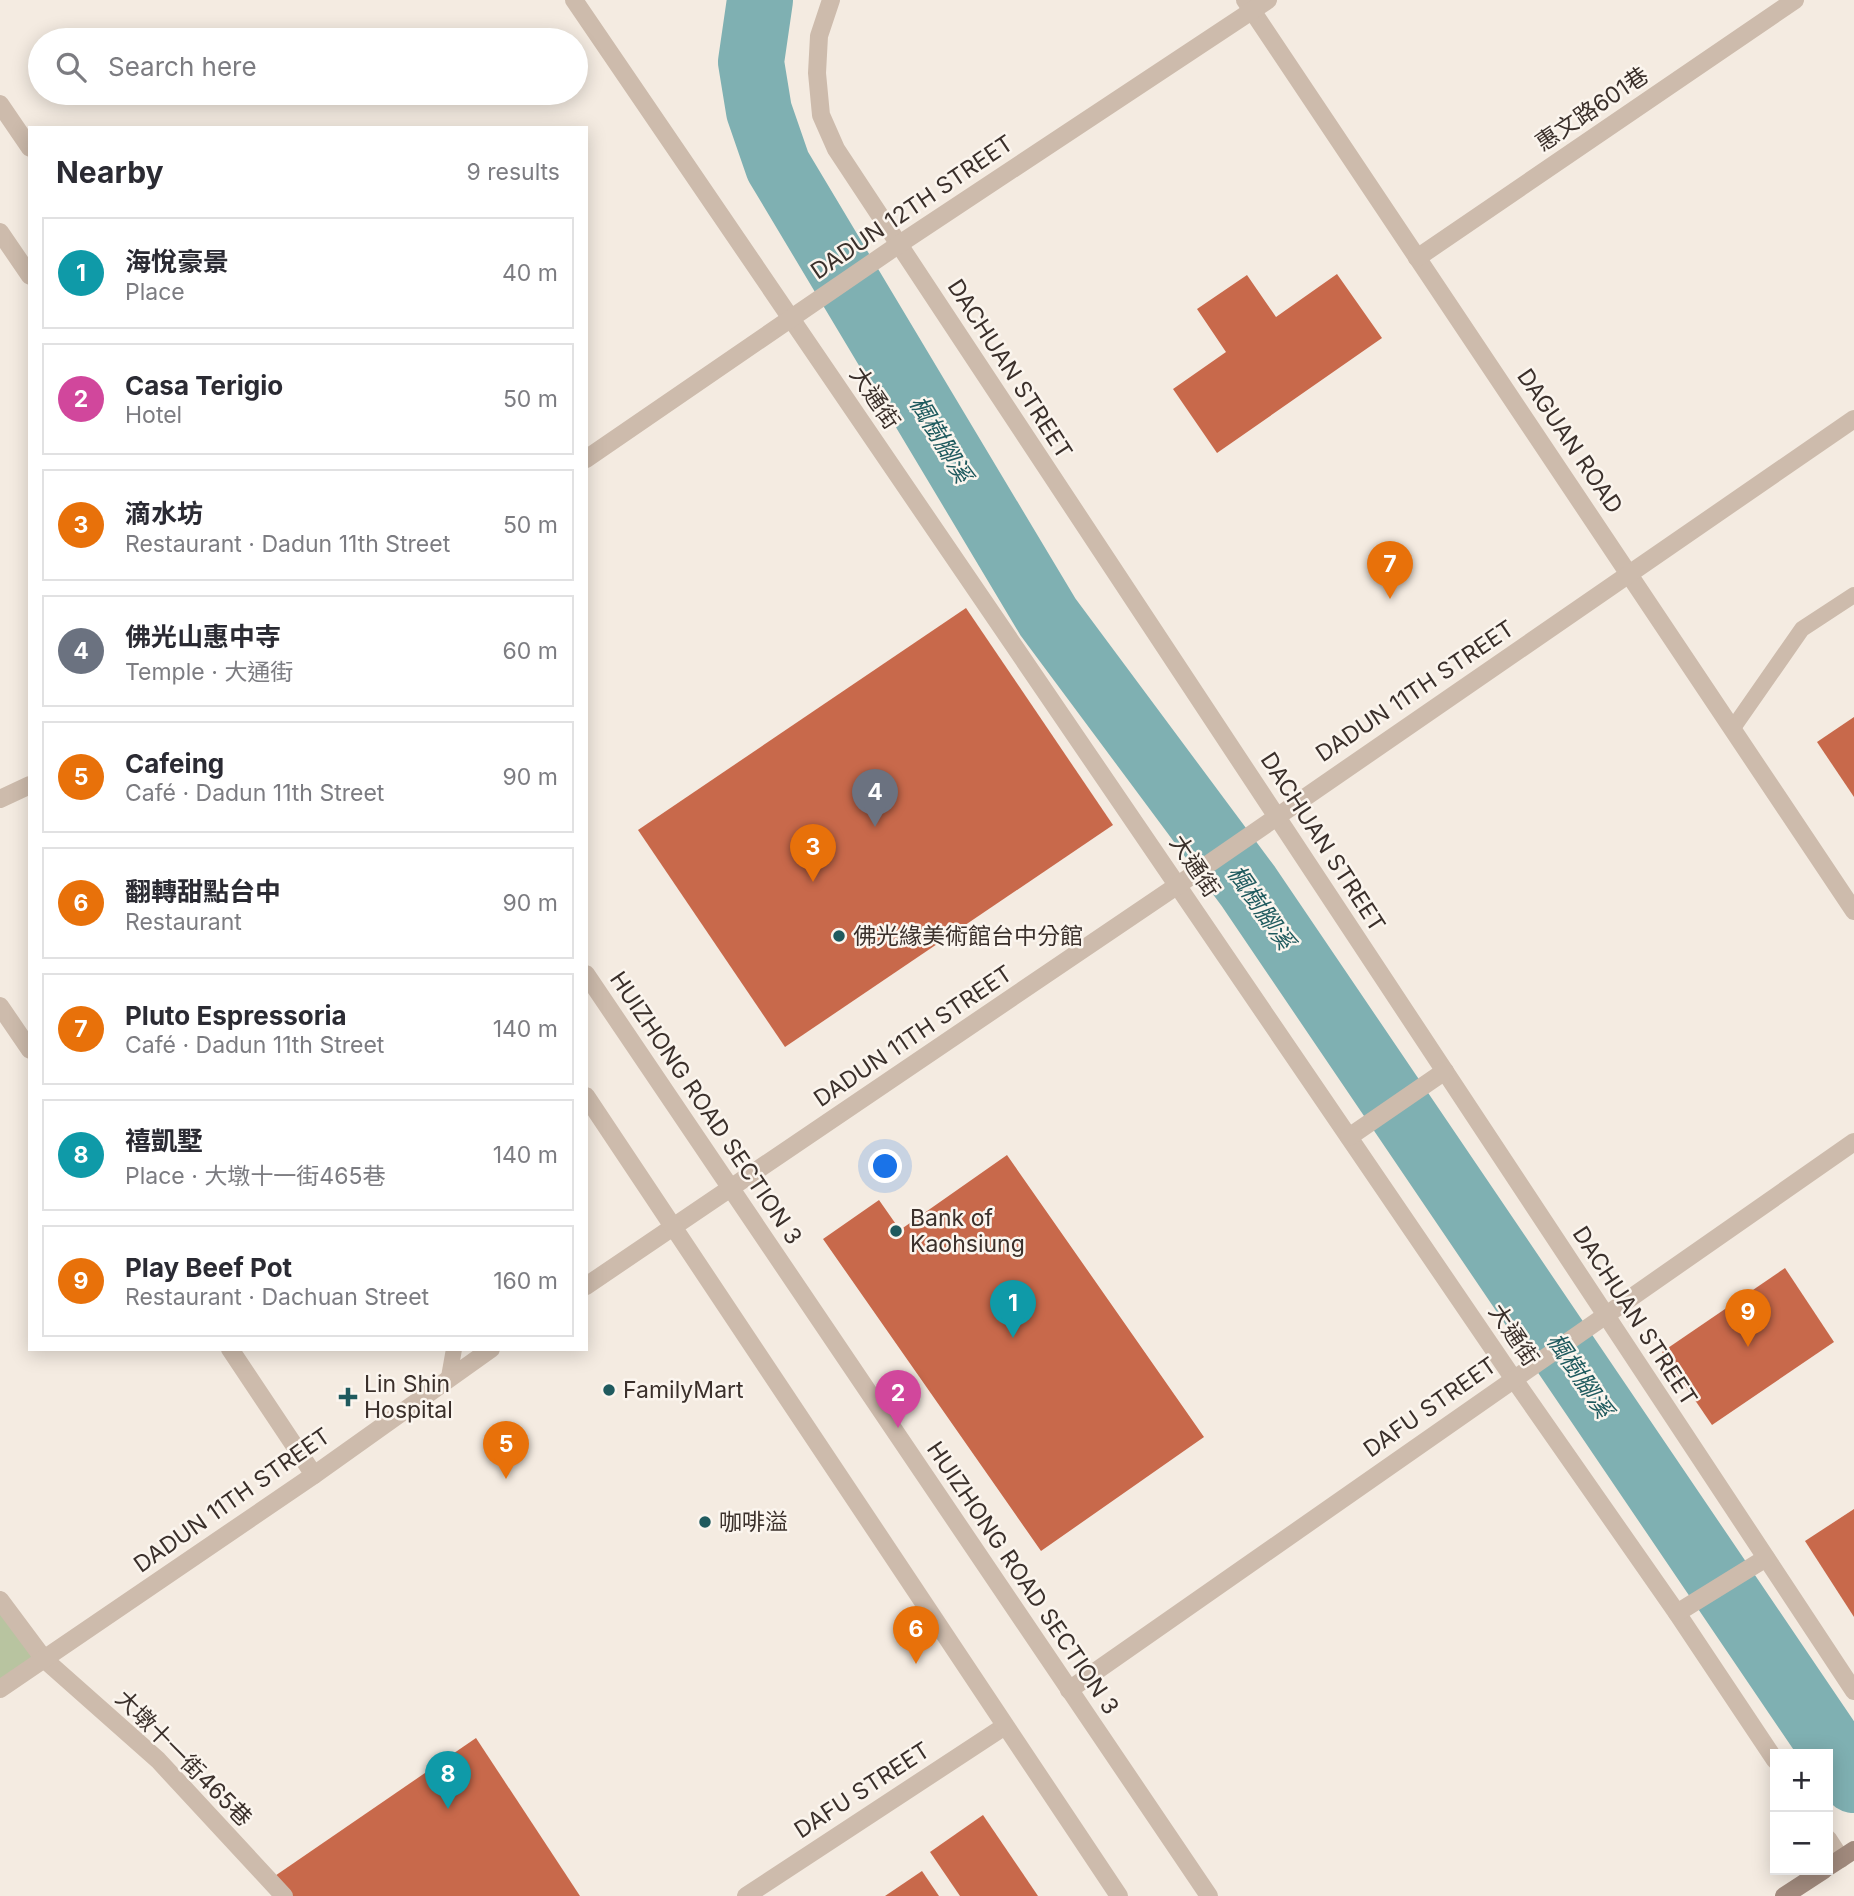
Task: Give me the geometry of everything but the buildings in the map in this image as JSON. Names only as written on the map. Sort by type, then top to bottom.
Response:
[{"type":"main road","points":[[1784,1896],[1837,1861]]},
{"type":"street","name":"大通街","points":[[574,0],[1181,882],[1349,1136],[1770,1752]]},
{"type":"street","name":"DACHUAN STREET","points":[[831,0],[819,36],[817,73],[821,116],[836,149],[1276,816],[1438,1076],[1598,1320],[1766,1558],[1854,1691]]},
{"type":"street","name":"DADUN 12TH STREET","points":[[588,458],[1248,5],[1268,0]]},
{"type":"street","name":"惠文路601巷","points":[[1417,258],[1795,0]]},
{"type":"street","name":"DAGUAN ROAD","points":[[1248,5],[1854,911]]},
{"type":"street","points":[[0,104],[28,145]]},
{"type":"street","points":[[0,232],[28,273]]},
{"type":"street","name":"DADUN 11TH STREET","points":[[588,1285],[1250,835],[1854,419]]},
{"type":"street","points":[[0,799],[28,786]]},
{"type":"street","name":"HUIZHONG ROAD SECTION 3","points":[[588,977],[1209,1896]]},
{"type":"street","points":[[0,1006],[28,1047]]},
{"type":"street","points":[[1349,1136],[1438,1076]]},
{"type":"street","points":[[588,1099],[676,1227],[1119,1896]]},
{"type":"street","name":"DAFU STREET","points":[[1069,1690],[1854,1142]]},
{"type":"street","points":[[231,1351],[314,1475]]},
{"type":"street","name":"DADUN 11TH STREET","points":[[0,1689],[314,1475],[488,1351]]},
{"type":"street","points":[[1677,1613],[1766,1558]]},
{"type":"street","name":"大墩十一街465巷","points":[[0,1600],[44,1659],[158,1760],[285,1896]]},
{"type":"street","name":"DAFU STREET","points":[[746,1896],[1005,1726]]},
{"type":"lane","points":[[1732,728],[1802,629],[1854,595]]},
{"type":"lane","points":[[449,1377],[454,1351]]},
{"type":"green space","points":[[0,1600],[44,1659],[0,1689]]},
{"type":"waterway","name":"楓樹腳溪","points":[[760,0],[751,62],[759,111],[778,166],[1048,617],[1248,886],[1854,1780]]},
{"type":"place","name":"Pluto Espressoria","points":[[1390,599]]},
{"type":"place","name":"佛光山惠中寺","points":[[875,827]]},
{"type":"place","name":"滴水坊","points":[[813,882]]},
{"type":"place","name":"佛光緣美術館台中分館","points":[[839,936]]},
{"type":"place","name":"Bank of Kaohsiung","points":[[896,1231]]},
{"type":"place","name":"海悅豪景","points":[[1013,1338]]},
{"type":"place","name":"Play Beef Pot","points":[[1748,1347]]},
{"type":"place","name":"FamilyMart","points":[[609,1390]]},
{"type":"place","name":"Lin Shin Hospital","points":[[348,1397]]},
{"type":"place","name":"Casa Terigio","points":[[898,1428]]},
{"type":"place","name":"Cafeing","points":[[506,1479]]},
{"type":"place","name":"咖啡溢","points":[[705,1522]]},
{"type":"place","name":"翻轉甜點台中","points":[[916,1664]]},
{"type":"place","name":"禧凱墅","points":[[448,1809]]}]
